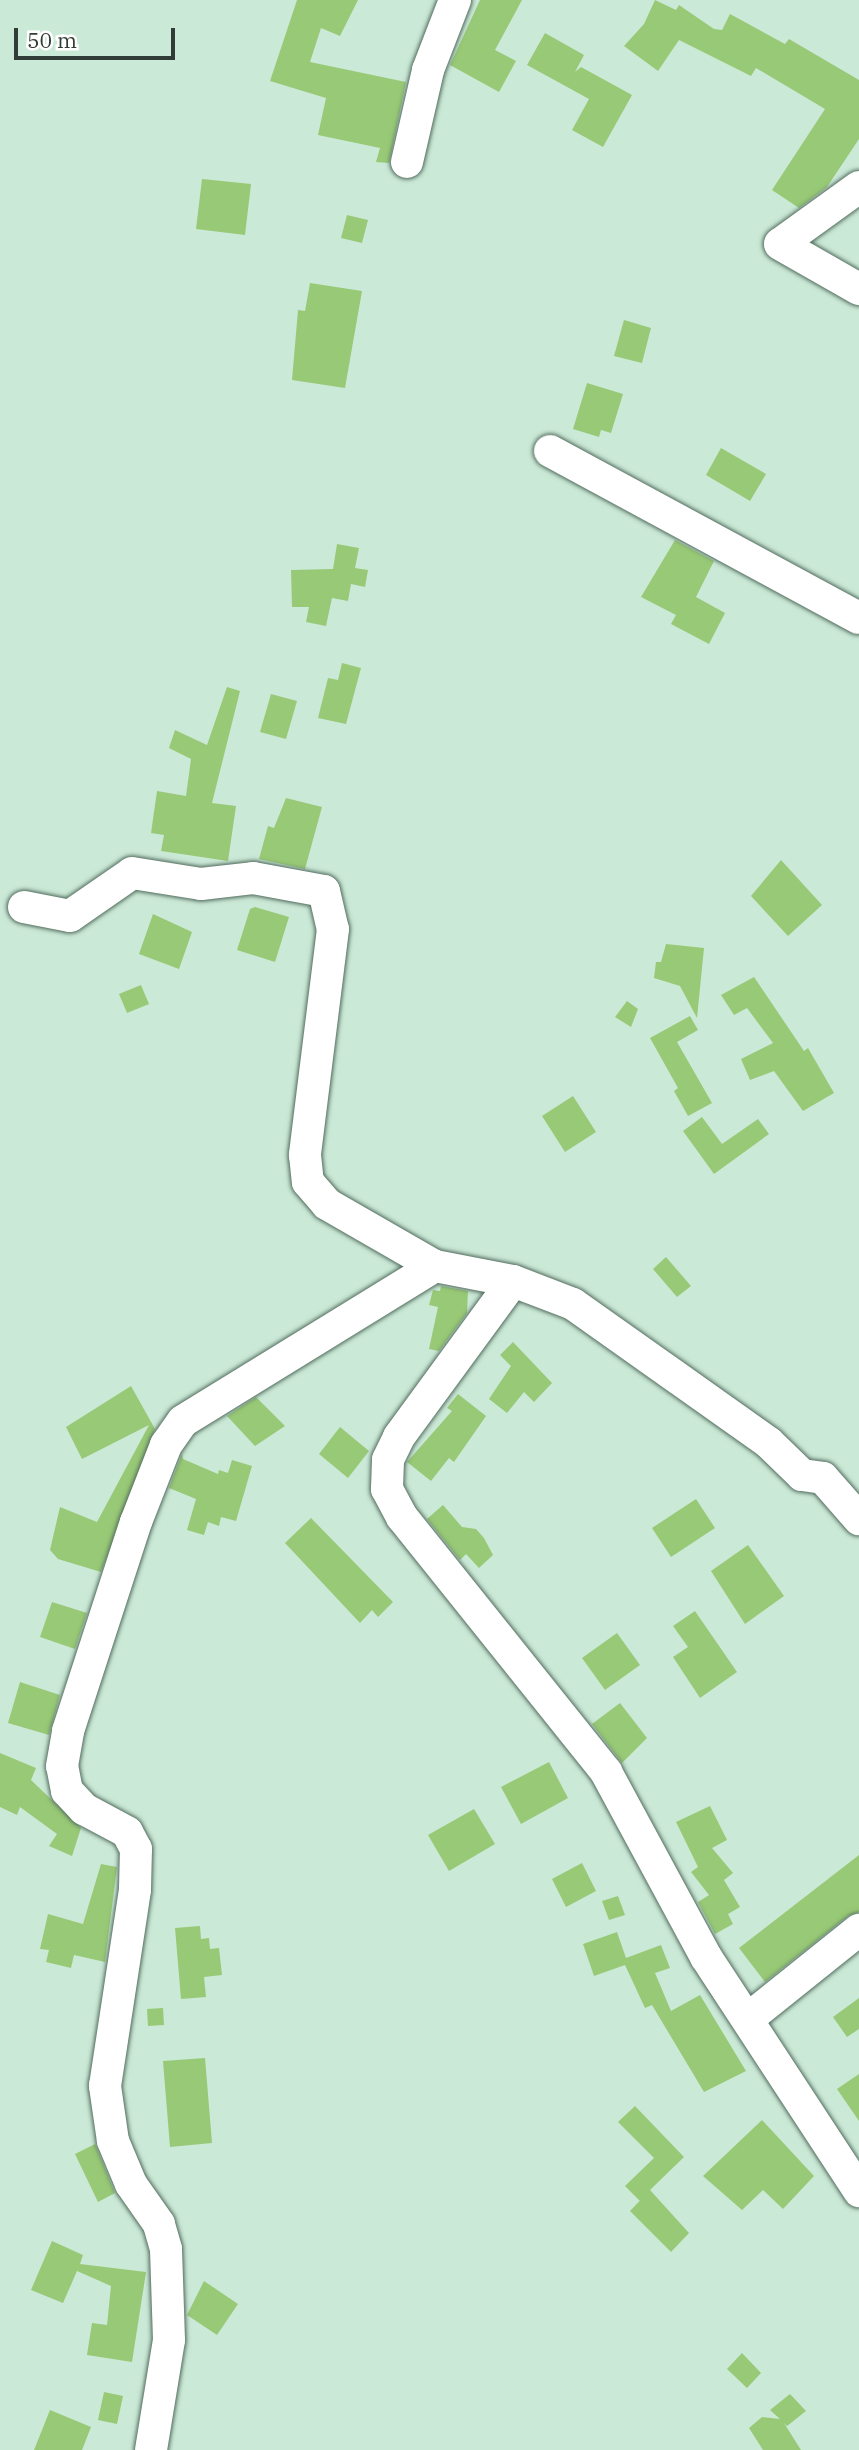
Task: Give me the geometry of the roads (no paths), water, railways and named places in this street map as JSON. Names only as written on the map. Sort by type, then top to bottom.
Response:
[{"type":"street","points":[[407,162],[428,70],[455,0]]},
{"type":"street","points":[[859,187],[780,244],[859,289]]},
{"type":"street","points":[[550,452],[859,618]]},
{"type":"street","points":[[24,907],[71,916],[132,873],[201,884],[253,878],[324,891],[334,929],[304,1169],[309,1182],[327,1204],[435,1266],[513,1281],[573,1304],[769,1443],[802,1475],[823,1478],[859,1519]]},
{"type":"street","points":[[151,2450],[169,2340],[166,2249],[159,2224],[131,2184],[113,2141],[105,2086],[135,1889],[136,1849],[127,1832],[84,1809],[67,1791],[62,1766],[68,1731],[136,1522],[166,1445],[183,1421],[435,1266]]},
{"type":"street","points":[[513,1281],[399,1437],[388,1460],[387,1489],[402,1517],[606,1772],[706,1957],[749,2018],[810,2122],[859,2191]]},
{"type":"street","points":[[749,2018],[859,1930]]}]
